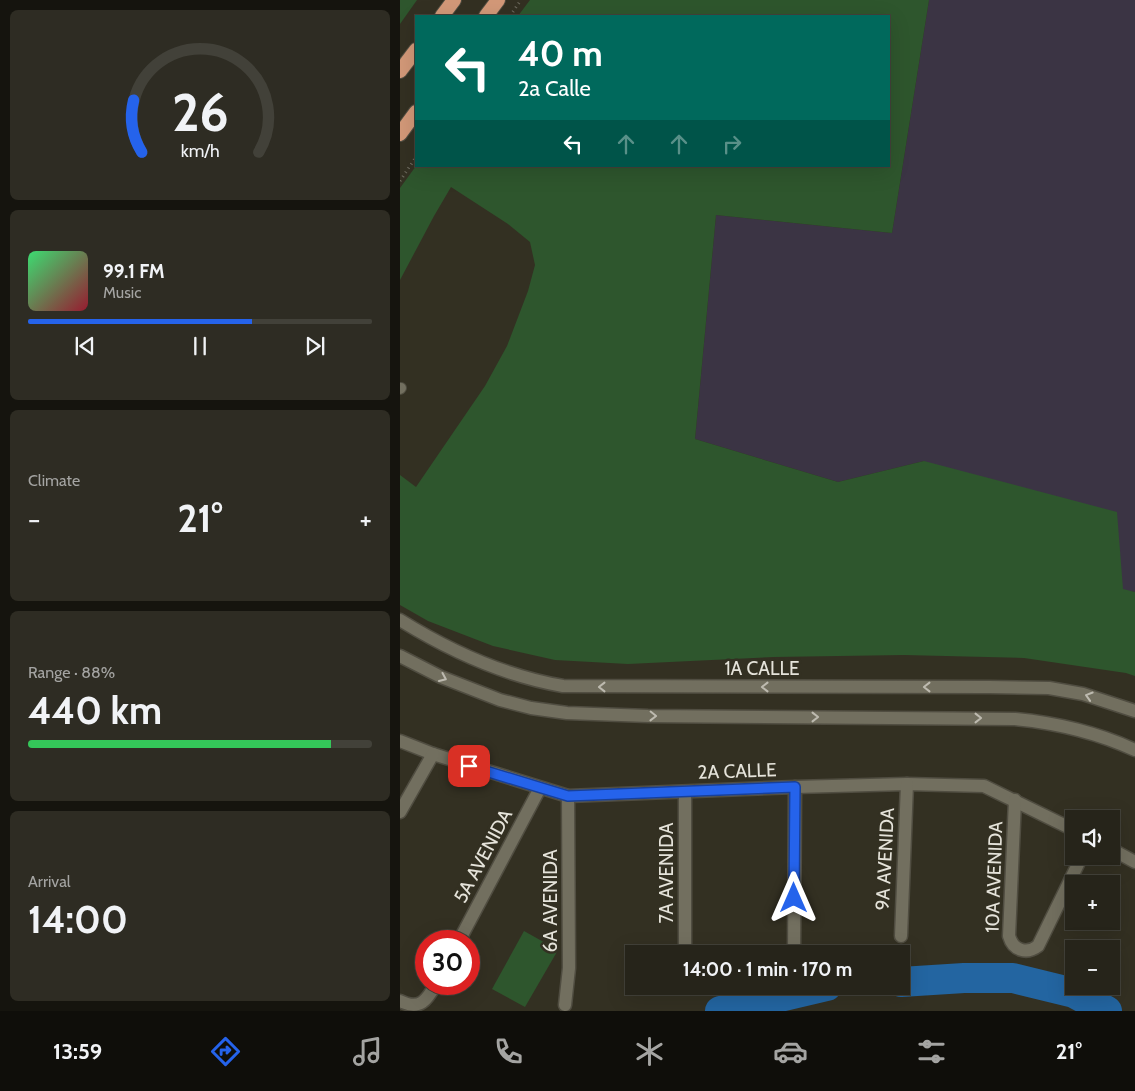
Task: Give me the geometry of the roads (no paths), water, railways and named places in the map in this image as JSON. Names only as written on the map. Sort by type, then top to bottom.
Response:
[{"type":"highway","points":[[443,15],[454,0]]},
{"type":"highway","points":[[487,15],[498,0]]},
{"type":"highway","points":[[400,72],[415,51]]},
{"type":"highway","points":[[400,134],[415,113]]},
{"type":"street","name":"1A CALLE","points":[[400,620],[459,651],[501,670],[539,682],[563,686],[1049,688],[1083,694],[1135,712]]},
{"type":"street","points":[[400,656],[440,676],[500,700],[531,708],[567,713],[648,716],[1015,719],[1071,727],[1095,734],[1135,750]]},
{"type":"street","name":"2A CALLE","points":[[400,741],[433,754],[568,796],[908,784],[984,786],[1065,825]]},
{"type":"street","points":[[400,812],[433,754]]},
{"type":"street","name":"9A AVENIDA","points":[[901,936],[908,784]]},
{"type":"street","points":[[794,945],[795,787]]},
{"type":"street","name":"5A AVENIDA","points":[[465,930],[540,788]]},
{"type":"street","name":"7A AVENIDA","points":[[685,792],[685,945]]},
{"type":"street","name":"6A AVENIDA","points":[[564,1005],[569,968],[568,796]]},
{"type":"street","name":"10A AVENIDA","points":[[1016,800],[1009,936],[1014,946],[1020,950],[1031,950],[1038,946],[1078,865]]},
{"type":"street","points":[[1120,854],[1135,862]]},
{"type":"street","points":[[400,1001],[415,1005],[428,999],[430,995]]},
{"type":"waterway","points":[[910,981],[964,978],[1013,978],[1074,993],[1107,1011]]},
{"type":"waterway","points":[[720,1011],[788,995]]}]
